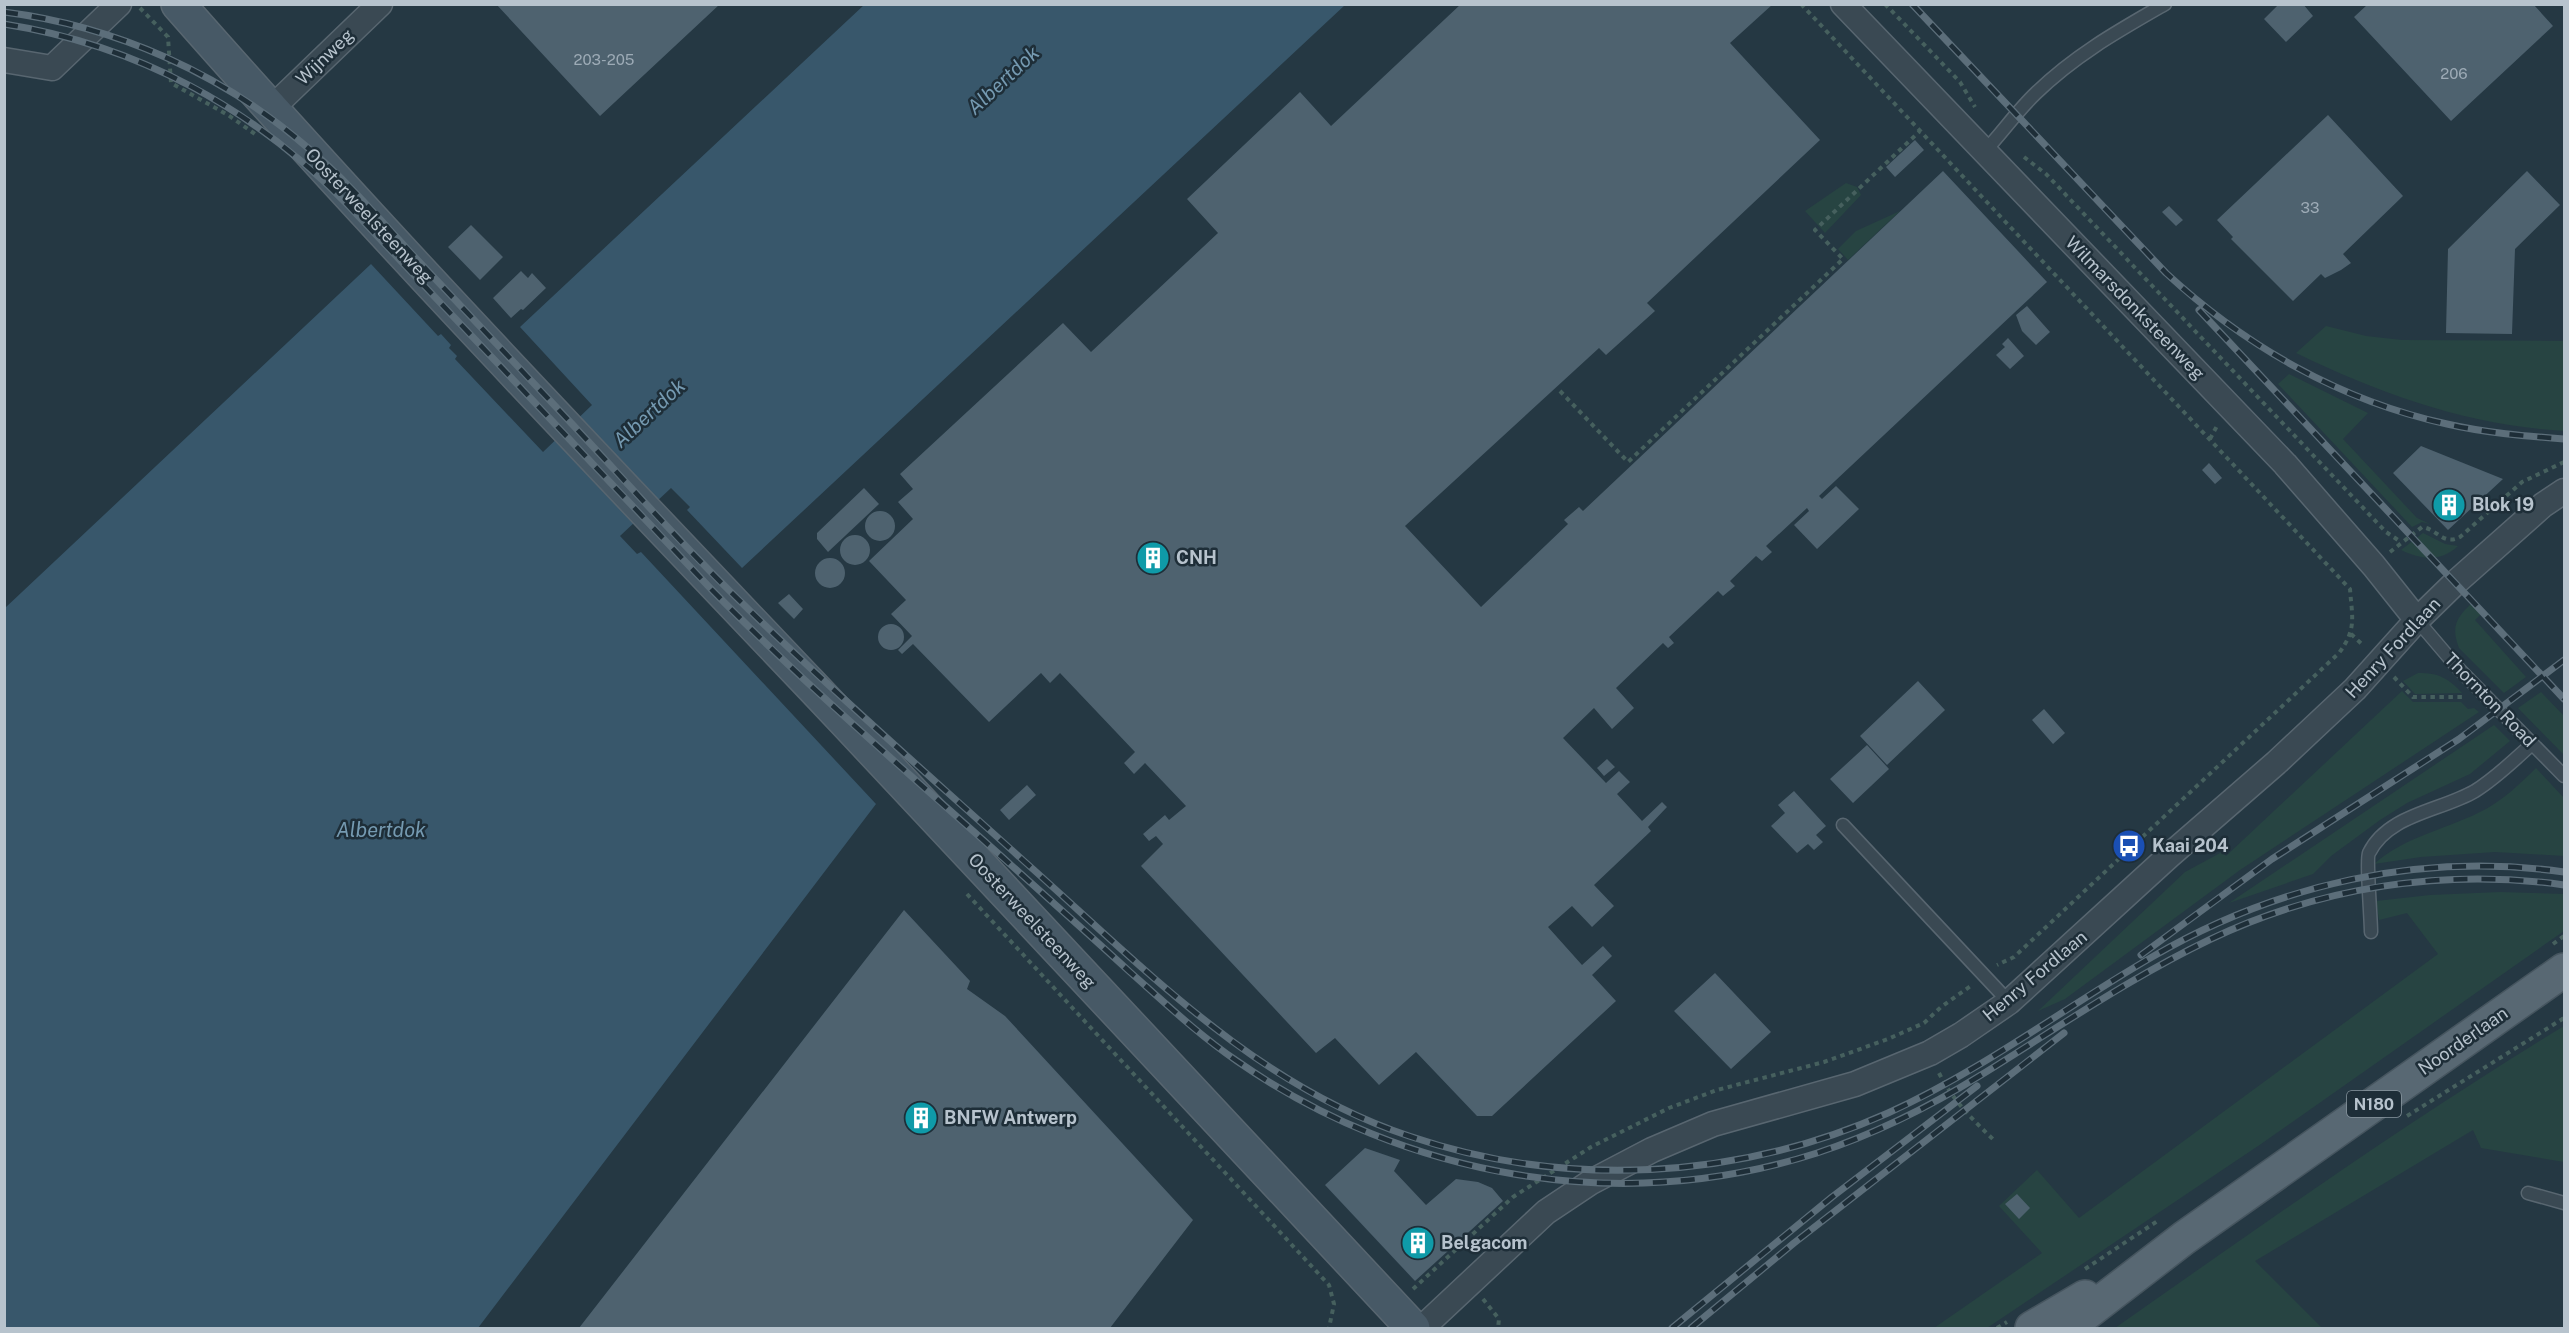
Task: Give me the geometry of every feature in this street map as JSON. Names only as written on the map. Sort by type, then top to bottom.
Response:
[{"type":"main road","name":"Oosterweelsteenweg","points":[[178,4],[271,109],[563,424],[1028,916],[1403,1318]]},
{"type":"main road","name":"Noorderlaan","points":[[2067,1329],[2184,1238],[2565,970]]},
{"type":"main road","name":"Noorderlaan","points":[[2032,1329],[2184,1238]]},
{"type":"street","points":[[4,60],[52,68],[119,4]]},
{"type":"street","name":"Wijnweg","points":[[271,109],[380,4]]},
{"type":"street","name":"Wilmarsdonksteenweg","points":[[1844,4],[2285,464],[2374,566],[2417,620]]},
{"type":"street","name":"Henry Fordlaan","points":[[1422,1329],[1546,1212],[1591,1182],[1652,1150],[1713,1124],[1855,1084],[1930,1053],[2009,1002],[2362,683],[2417,620],[2542,505],[2565,491]]},
{"type":"lane","points":[[1984,152],[2034,94],[2097,43],[2164,4]]},
{"type":"lane","name":"Thornton Road","points":[[2417,620],[2457,667],[2565,777]]},
{"type":"lane","points":[[2371,932],[2367,855],[2375,844],[2387,831],[2409,819],[2472,793],[2490,781],[2532,744]]},
{"type":"lane","points":[[1842,825],[2009,1002]]},
{"type":"lane","points":[[2528,1193],[2565,1203]]},
{"type":"path","points":[[1403,1318],[1514,1197],[1573,1157],[1669,1108],[1717,1090],[1824,1062],[1916,1026],[2000,963],[2014,957],[2339,653],[2351,634],[2349,589],[1801,4]]},
{"type":"path","points":[[1886,4],[1960,82],[1976,107],[2001,134],[2022,156],[2046,174],[2386,532],[2401,542],[2422,527],[2428,528],[2445,539],[2454,540],[2522,482],[2565,462]]},
{"type":"path","points":[[1560,391],[1628,462],[1843,259],[1815,230],[1920,131]]},
{"type":"path","points":[[2351,634],[2414,697],[2463,697],[2469,703],[2487,698]]},
{"type":"path","points":[[966,892],[1329,1285],[1334,1304],[1329,1329]]},
{"type":"path","points":[[2405,1118],[2565,1018]]},
{"type":"path","points":[[1916,1026],[1953,1099],[1996,1142]]},
{"type":"green space","points":[[1846,183],[1857,187],[1861,195],[1825,233],[1805,211]]},
{"type":"green space","points":[[1900,211],[1848,260],[1838,249],[1856,231]]},
{"type":"green space","points":[[2326,326],[2366,336],[2402,340],[2564,341],[2564,431],[2493,422],[2426,406],[2361,382],[2296,353]]},
{"type":"green space","points":[[2289,374],[2368,413],[2343,439],[2417,518],[2430,524],[2422,522],[2412,527],[2278,384]]},
{"type":"green space","points":[[2423,533],[2445,544],[2458,546],[2445,555],[2431,558],[2416,556],[2401,550]]},
{"type":"green space","points":[[2471,604],[2481,614],[2475,620],[2526,677],[2504,693],[2459,648],[2455,634],[2456,623]]},
{"type":"green space","points":[[2418,673],[2443,677],[2462,693],[2415,694],[2403,681]]},
{"type":"green space","points":[[2402,691],[2413,702],[2461,702],[2468,709],[2474,708],[2479,712],[2240,870],[2065,999],[2038,1011],[2185,872],[2222,852],[2226,856]]},
{"type":"green space","points":[[2541,692],[2564,716],[2564,755],[2518,708]]},
{"type":"green space","points":[[2494,725],[2510,741],[2470,774],[2407,803],[2380,820],[2331,856],[2313,874],[2229,903]]},
{"type":"green space","points":[[2536,768],[2564,798],[2564,856],[2495,852],[2421,857],[2374,864],[2399,846],[2486,809],[2500,800]]},
{"type":"green space","points":[[2500,892],[2564,894],[2564,931],[2261,1144],[1987,1328],[1934,1328],[2042,1253],[1999,1206],[2037,1170],[2079,1218],[2438,954],[2407,913],[2379,920],[2376,901],[2430,895]]},
{"type":"green space","points":[[2564,1026],[2564,1162],[2481,1148],[2473,1130],[2255,1261],[2322,1328],[2115,1328],[2393,1135]]},
{"type":"water","name":"Albertdok","points":[[864,5],[1345,5],[742,568],[687,510],[690,507],[671,488],[620,536],[637,554],[641,552],[876,804],[478,1328],[5,1328],[5,608],[371,264],[438,336],[441,334],[451,345],[449,348],[457,356],[455,359],[543,452],[592,405],[520,327]]},
{"type":"building","points":[[496,4],[720,4],[600,116]]},
{"type":"building","name":"CNH","points":[[1461,4],[1773,4],[1730,43],[1820,140],[1647,303],[1655,311],[1606,355],[1599,348],[1405,526],[1481,607],[1568,524],[1564,520],[1579,507],[1583,511],[1943,171],[2047,282],[1819,496],[1822,499],[1836,486],[1859,509],[1817,549],[1794,525],[1809,511],[1807,508],[1766,546],[1772,552],[1762,561],[1756,556],[1730,581],[1735,586],[1723,596],[1718,591],[1669,637],[1674,643],[1668,648],[1663,643],[1616,688],[1634,708],[1612,729],[1594,708],[1563,738],[1606,783],[1619,771],[1630,782],[1617,794],[1642,821],[1662,802],[1667,807],[1648,827],[1651,831],[1594,885],[1614,906],[1592,927],[1572,906],[1548,927],[1582,965],[1603,946],[1612,956],[1592,975],[1616,1001],[1492,1116],[1477,1116],[1416,1052],[1379,1085],[1335,1038],[1316,1053],[1141,866],[1163,844],[1156,836],[1149,841],[1143,834],[1165,815],[1169,820],[1186,806],[1145,763],[1134,774],[1124,763],[1135,752],[1060,673],[1050,683],[1041,673],[989,722],[913,644],[902,654],[898,650],[912,636],[891,614],[906,600],[869,561],[913,519],[898,502],[913,489],[900,474],[1063,323],[1091,352],[1218,233],[1187,199],[1300,92],[1331,126]]},
{"type":"building","points":[[2279,4],[2303,4],[2313,16],[2286,42],[2264,19]]},
{"type":"building","points":[[2367,5],[2534,5],[2553,26],[2451,121],[2354,17]]},
{"type":"building","points":[[2328,115],[2403,196],[2343,254],[2351,263],[2325,278],[2321,274],[2293,301],[2231,239],[2233,237],[2217,220]]},
{"type":"building","points":[[1915,140],[1924,150],[1895,177],[1886,167]]},
{"type":"building","points":[[2527,171],[2560,205],[2515,249],[2512,334],[2446,333],[2448,249]]},
{"type":"building","points":[[2169,206],[2183,220],[2176,226],[2162,212]]},
{"type":"building","points":[[471,225],[503,257],[480,280],[448,247]]},
{"type":"building","points":[[521,271],[528,278],[532,273],[546,288],[511,318],[493,298]]},
{"type":"building","points":[[2027,306],[2050,332],[2036,345],[2022,331],[2016,315]]},
{"type":"building","points":[[2008,338],[2024,356],[2010,369],[1996,355],[2005,347],[2002,344]]},
{"type":"building","name":"Blok 19","points":[[2421,446],[2503,479],[2448,530],[2393,473]]},
{"type":"building","points":[[2209,463],[2222,478],[2215,484],[2202,470]]},
{"type":"building","points":[[864,488],[879,504],[828,552],[817,539],[817,533]]},
{"type":"building","points":[[880,511],[891,515],[895,526],[891,537],[880,541],[869,537],[865,526],[869,515]]},
{"type":"building","points":[[855,535],[866,539],[870,550],[866,561],[855,565],[844,561],[840,550],[844,539]]},
{"type":"building","points":[[830,558],[841,562],[845,573],[841,584],[830,588],[819,584],[815,573],[819,562]]},
{"type":"building","points":[[789,594],[803,609],[794,619],[778,603]]},
{"type":"building","points":[[891,624],[900,628],[904,637],[900,646],[891,650],[882,646],[878,637],[882,628]]},
{"type":"building","points":[[1918,681],[1945,710],[1887,765],[1860,736]]},
{"type":"building","points":[[2044,709],[2065,733],[2053,744],[2032,720]]},
{"type":"building","points":[[1867,745],[1889,769],[1853,803],[1830,779]]},
{"type":"building","points":[[1607,759],[1615,767],[1604,776],[1597,768]]},
{"type":"building","points":[[1027,785],[1036,795],[1009,820],[1000,810]]},
{"type":"building","points":[[1794,791],[1826,826],[1816,835],[1823,842],[1814,850],[1808,844],[1797,853],[1771,826],[1785,813],[1778,805]]},
{"type":"building","name":"BNFW Antwerp","points":[[904,910],[970,981],[967,989],[1005,1016],[1193,1220],[1110,1328],[579,1328]]},
{"type":"building","points":[[1715,973],[1771,1032],[1731,1069],[1674,1011]]},
{"type":"building","name":"Belgacom","points":[[1365,1148],[1400,1160],[1394,1171],[1426,1205],[1456,1179],[1478,1182],[1492,1188],[1503,1201],[1415,1281],[1325,1185]]},
{"type":"building","points":[[2017,1194],[2030,1208],[2019,1219],[2005,1204]]},
{"type":"railway","points":[[1912,4],[2166,273],[2196,300],[2262,347],[2332,385],[2408,414],[2476,430],[2564,439]]},
{"type":"railway","points":[[4,12],[46,19],[127,42],[204,76],[275,121],[324,162],[354,191],[677,537],[742,603],[846,701],[1113,942],[1204,1019],[1251,1055],[1353,1114],[1409,1136],[1468,1153],[1529,1164],[1590,1170],[1651,1170],[1712,1164],[1772,1152],[1831,1135],[1888,1113],[1922,1096],[1989,1059],[2152,957],[2249,910],[2299,893],[2351,880],[2403,871],[2456,867],[2510,867],[2564,872]]},
{"type":"railway","points":[[4,24],[100,47],[146,65],[232,110],[272,138],[346,203],[712,590],[860,730],[1169,1007],[1209,1040],[1237,1061],[1302,1101],[1371,1134],[1443,1158],[1516,1175],[1592,1182],[1667,1182],[1743,1172],[1817,1153],[1860,1137],[1922,1109],[2181,954],[2253,921],[2295,906],[2383,886],[2428,881],[2519,880],[2564,885]]},
{"type":"railway","points":[[2199,310],[2564,699]]},
{"type":"railway","points":[[2141,955],[2272,859],[2459,739],[2564,660]]},
{"type":"railway","points":[[1691,1328],[1794,1243],[2064,1033]]},
{"type":"railway","points":[[1672,1328],[1832,1197],[1977,1086]]},
{"type":"place","name":"Blok 19","points":[[2449,505]]},
{"type":"place","name":"CNH","points":[[1153,558]]},
{"type":"place","name":"Kaai 204","points":[[2129,846]]},
{"type":"place","name":"BNFW Antwerp","points":[[921,1118]]},
{"type":"place","name":"Belgacom","points":[[1418,1243]]}]
